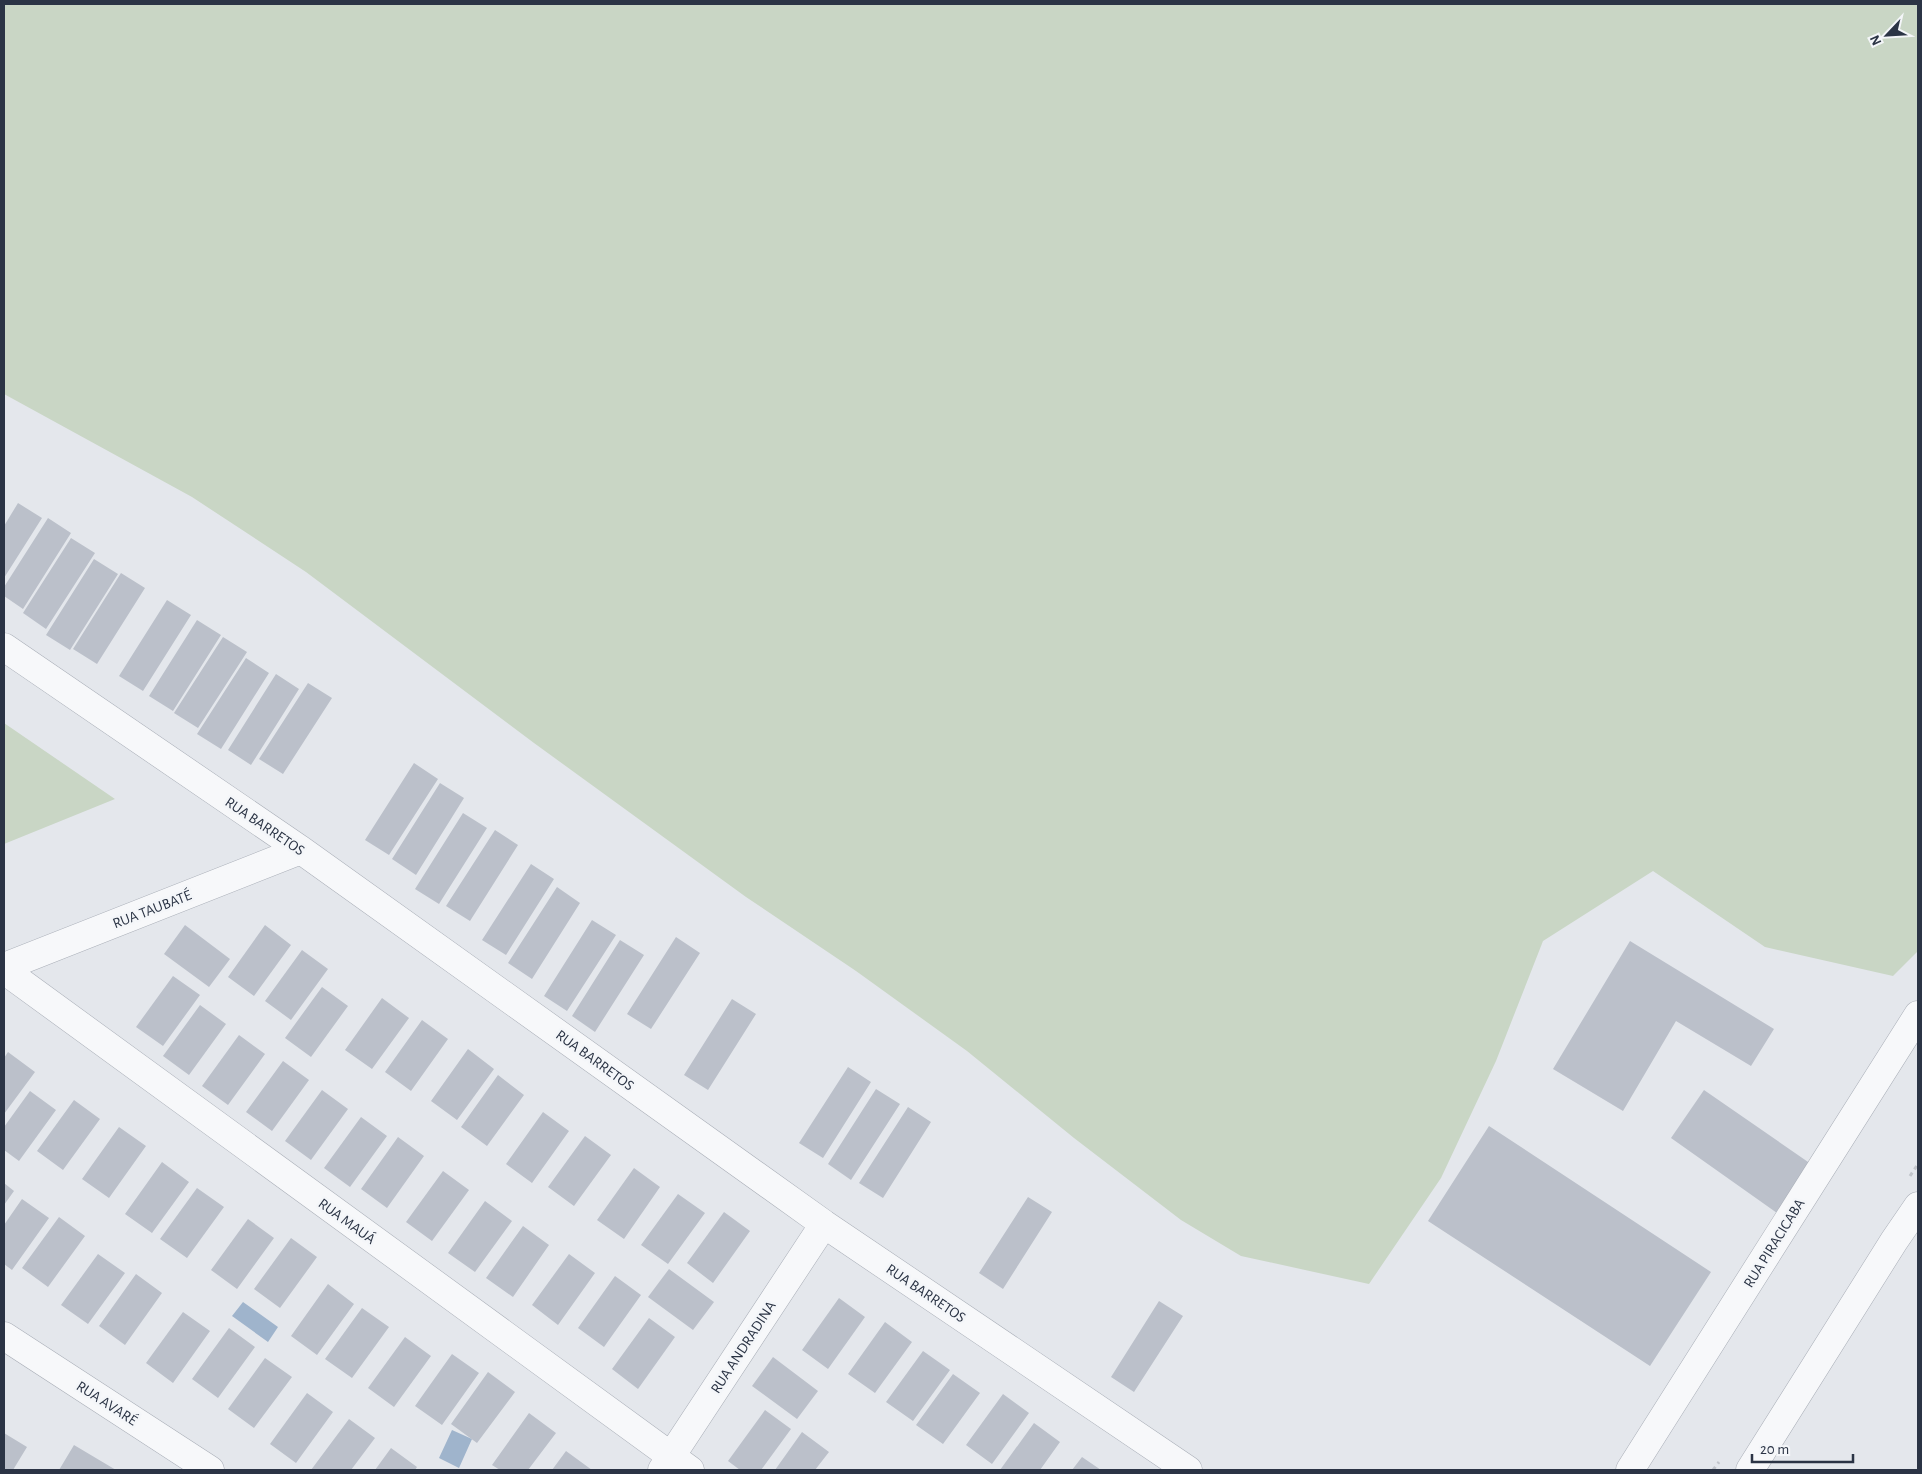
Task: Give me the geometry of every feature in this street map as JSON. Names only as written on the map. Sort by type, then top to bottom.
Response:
[{"type":"street","name":"RUA BARRETOS","points":[[4,647],[301,850],[824,1224],[1188,1470]]},
{"type":"street","name":"RUA TAUBATÉ","points":[[4,969],[301,850]]},
{"type":"street","name":"RUA MAUÁ","points":[[4,969],[674,1466]]},
{"type":"street","name":"RUA PIRACICABA","points":[[1630,1470],[1918,1015]]},
{"type":"street","points":[[1750,1470],[1894,1240],[1918,1206]]},
{"type":"street","name":"RUA ANDRADINA","points":[[674,1466],[824,1224]]},
{"type":"street","name":"RUA AVARÉ","points":[[4,1336],[210,1470]]},
{"type":"green space","points":[[4,4],[1918,4],[1918,951],[1893,976],[1765,947],[1653,871],[1543,941],[1496,1061],[1441,1178],[1369,1284],[1241,1256],[1181,1220],[1074,1138],[967,1051],[856,971],[746,897],[534,743],[306,572],[192,497],[4,394]]},
{"type":"green space","points":[[4,723],[115,799],[4,844]]},
{"type":"water","points":[[243,1302],[278,1327],[268,1342],[232,1316]]},
{"type":"water","points":[[452,1430],[472,1439],[459,1468],[439,1458]]},
{"type":"building","points":[[18,503],[42,518],[4,578],[4,526]]},
{"type":"building","points":[[48,518],[71,533],[23,609],[4,596],[4,587]]},
{"type":"building","points":[[71,538],[95,553],[46,629],[23,613]]},
{"type":"building","points":[[94,559],[118,574],[70,650],[46,635]]},
{"type":"building","points":[[121,573],[145,588],[97,664],[73,649]]},
{"type":"building","points":[[167,600],[191,615],[143,691],[119,676]]},
{"type":"building","points":[[197,620],[221,635],[173,711],[149,696]]},
{"type":"building","points":[[223,637],[247,652],[198,728],[174,713]]},
{"type":"building","points":[[246,658],[269,673],[221,749],[197,734]]},
{"type":"building","points":[[276,674],[299,689],[251,765],[228,750]]},
{"type":"building","points":[[308,683],[332,698],[283,774],[259,759]]},
{"type":"building","points":[[414,763],[438,779],[389,855],[365,840]]},
{"type":"building","points":[[440,783],[464,798],[416,875],[392,859]]},
{"type":"building","points":[[463,813],[487,828],[439,904],[415,889]]},
{"type":"building","points":[[495,830],[518,845],[470,921],[446,906]]},
{"type":"building","points":[[531,864],[554,879],[506,955],[482,940]]},
{"type":"building","points":[[557,887],[580,903],[532,979],[508,963]]},
{"type":"building","points":[[592,920],[616,935],[567,1011],[544,996]]},
{"type":"building","points":[[185,925],[230,959],[209,987],[164,954]]},
{"type":"building","points":[[265,925],[291,945],[254,996],[228,977]]},
{"type":"building","points":[[676,937],[700,953],[651,1029],[627,1014]]},
{"type":"building","points":[[620,940],[644,955],[595,1032],[572,1016]]},
{"type":"building","points":[[1630,941],[1774,1029],[1751,1066],[1676,1021],[1623,1111],[1553,1069]]},
{"type":"building","points":[[302,950],[328,969],[291,1020],[265,1001]]},
{"type":"building","points":[[173,976],[200,995],[163,1046],[136,1027]]},
{"type":"building","points":[[322,987],[348,1006],[311,1057],[285,1038]]},
{"type":"building","points":[[382,998],[409,1018],[372,1069],[345,1050]]},
{"type":"building","points":[[732,999],[756,1014],[708,1090],[684,1075]]},
{"type":"building","points":[[200,1005],[226,1024],[189,1075],[163,1056]]},
{"type":"building","points":[[422,1020],[448,1039],[411,1091],[385,1072]]},
{"type":"building","points":[[239,1035],[265,1054],[228,1105],[202,1086]]},
{"type":"building","points":[[468,1049],[494,1069],[457,1120],[431,1101]]},
{"type":"building","points":[[8,1052],[35,1072],[4,1114],[4,1058]]},
{"type":"building","points":[[283,1061],[309,1080],[272,1131],[246,1112]]},
{"type":"building","points":[[848,1067],[871,1082],[823,1158],[799,1143]]},
{"type":"building","points":[[498,1075],[524,1095],[487,1146],[461,1127]]},
{"type":"building","points":[[876,1089],[900,1104],[851,1180],[828,1164]]},
{"type":"building","points":[[322,1090],[348,1109],[311,1160],[285,1141]]},
{"type":"building","points":[[1704,1090],[1811,1164],[1777,1213],[1671,1138]]},
{"type":"building","points":[[30,1091],[56,1110],[19,1161],[4,1150],[4,1127]]},
{"type":"building","points":[[74,1100],[100,1119],[63,1170],[37,1151]]},
{"type":"building","points":[[908,1107],[931,1122],[883,1198],[859,1183]]},
{"type":"building","points":[[543,1112],[569,1131],[532,1183],[506,1164]]},
{"type":"building","points":[[361,1117],[387,1136],[350,1187],[324,1168]]},
{"type":"building","points":[[1489,1126],[1711,1272],[1650,1366],[1428,1221]]},
{"type":"building","points":[[119,1127],[146,1146],[109,1198],[82,1179]]},
{"type":"building","points":[[585,1136],[611,1155],[574,1206],[548,1187]]},
{"type":"building","points":[[398,1137],[424,1156],[387,1208],[361,1189]]},
{"type":"building","points":[[162,1162],[189,1182],[152,1233],[125,1214]]},
{"type":"building","points":[[634,1168],[660,1187],[624,1239],[597,1220]]},
{"type":"building","points":[[443,1171],[469,1190],[432,1241],[406,1222]]},
{"type":"building","points":[[4,1183],[14,1191],[4,1205]]},
{"type":"building","points":[[197,1188],[224,1207],[187,1258],[160,1239]]},
{"type":"building","points":[[678,1194],[705,1213],[668,1264],[641,1245]]},
{"type":"building","points":[[1028,1197],[1052,1212],[1003,1289],[979,1273]]},
{"type":"building","points":[[22,1199],[49,1218],[12,1270],[4,1264],[4,1225]]},
{"type":"building","points":[[485,1201],[512,1221],[475,1272],[448,1253]]},
{"type":"building","points":[[724,1212],[750,1231],[713,1283],[687,1263]]},
{"type":"building","points":[[59,1217],[85,1236],[48,1287],[22,1268]]},
{"type":"building","points":[[248,1219],[274,1238],[237,1289],[211,1270]]},
{"type":"building","points":[[523,1226],[549,1245],[513,1297],[486,1278]]},
{"type":"building","points":[[291,1238],[317,1257],[280,1308],[254,1289]]},
{"type":"building","points":[[98,1254],[125,1273],[88,1324],[61,1305]]},
{"type":"building","points":[[569,1254],[595,1273],[558,1325],[532,1305]]},
{"type":"building","points":[[669,1269],[714,1302],[693,1330],[648,1297]]},
{"type":"building","points":[[136,1274],[162,1293],[125,1345],[99,1326]]},
{"type":"building","points":[[615,1276],[641,1295],[604,1347],[578,1328]]},
{"type":"building","points":[[328,1284],[354,1304],[317,1355],[291,1336]]},
{"type":"building","points":[[839,1298],[865,1317],[828,1369],[802,1350]]},
{"type":"building","points":[[1159,1301],[1183,1316],[1134,1392],[1111,1377]]},
{"type":"building","points":[[362,1308],[389,1327],[352,1378],[325,1359]]},
{"type":"building","points":[[183,1312],[210,1331],[173,1383],[146,1363]]},
{"type":"building","points":[[649,1318],[675,1337],[638,1389],[612,1369]]},
{"type":"building","points":[[885,1322],[912,1342],[875,1393],[848,1374]]},
{"type":"building","points":[[229,1328],[255,1347],[218,1398],[192,1379]]},
{"type":"building","points":[[405,1337],[431,1356],[394,1407],[368,1388]]},
{"type":"building","points":[[923,1351],[950,1370],[913,1421],[886,1402]]},
{"type":"building","points":[[452,1354],[479,1373],[442,1425],[415,1406]]},
{"type":"building","points":[[773,1357],[818,1391],[797,1419],[752,1386]]},
{"type":"building","points":[[265,1358],[292,1377],[254,1428],[228,1409]]},
{"type":"building","points":[[488,1372],[515,1392],[477,1443],[451,1424]]},
{"type":"building","points":[[953,1374],[980,1393],[943,1444],[916,1425]]},
{"type":"building","points":[[307,1393],[333,1412],[296,1463],[270,1444]]},
{"type":"building","points":[[1003,1394],[1029,1413],[992,1464],[966,1445]]},
{"type":"building","points":[[765,1410],[791,1429],[761,1470],[740,1470],[728,1461]]},
{"type":"building","points":[[529,1413],[556,1433],[528,1470],[500,1470],[492,1465]]},
{"type":"building","points":[[349,1419],[375,1438],[351,1470],[311,1470]]},
{"type":"building","points":[[1034,1423],[1060,1442],[1040,1470],[1000,1470]]},
{"type":"building","points":[[802,1432],[829,1452],[815,1470],[775,1470]]},
{"type":"building","points":[[4,1433],[27,1447],[13,1470],[4,1470]]},
{"type":"building","points":[[74,1445],[116,1470],[59,1470]]},
{"type":"building","points":[[391,1448],[417,1467],[415,1470],[375,1470]]},
{"type":"building","points":[[566,1451],[592,1470],[552,1470]]},
{"type":"building","points":[[1082,1457],[1101,1470],[1072,1470]]}]
